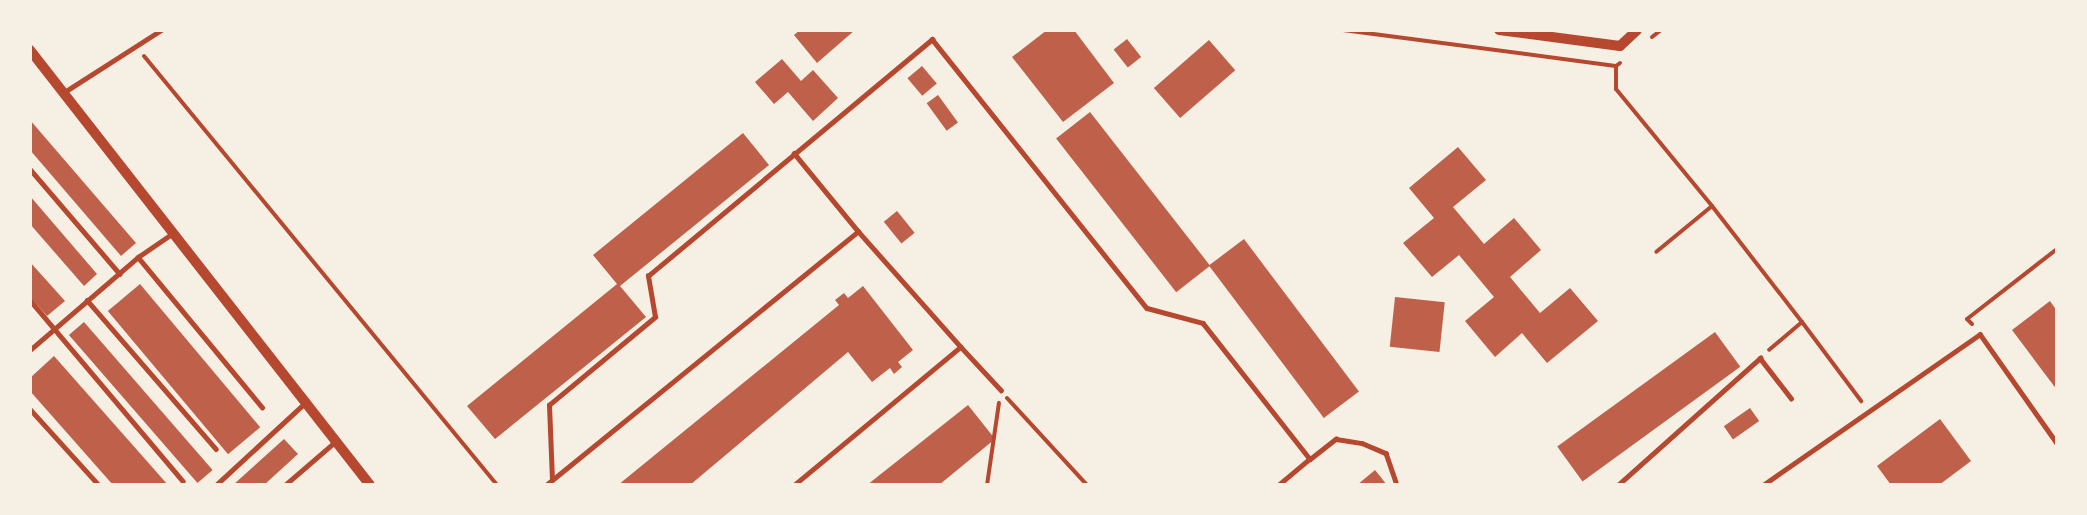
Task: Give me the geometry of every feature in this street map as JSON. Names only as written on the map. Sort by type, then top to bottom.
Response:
[{"type":"street","points":[[1499,30],[1620,46],[1636,30]]},
{"type":"street","points":[[30,50],[368,484]]},
{"type":"lane","points":[[63,93],[160,30]]},
{"type":"lane","points":[[552,480],[549,405],[655,317],[648,276],[932,39],[1147,308],[1203,323],[1310,459]]},
{"type":"lane","points":[[794,153],[858,231],[1001,390]]},
{"type":"lane","points":[[30,169],[120,274]]},
{"type":"lane","points":[[546,485],[858,231]]},
{"type":"lane","points":[[30,350],[138,257],[173,232]]},
{"type":"lane","points":[[138,257],[262,407]]},
{"type":"lane","points":[[30,300],[183,481]]},
{"type":"lane","points":[[87,300],[216,450]]},
{"type":"lane","points":[[1763,485],[1980,334],[2057,442]]},
{"type":"lane","points":[[795,485],[961,347]]},
{"type":"lane","points":[[1618,485],[1760,358],[1791,398]]},
{"type":"lane","points":[[216,485],[306,402]]},
{"type":"lane","points":[[30,409],[99,485]]},
{"type":"lane","points":[[1279,485],[1336,440],[1362,442],[1386,453],[1397,485]]},
{"type":"lane","points":[[285,485],[336,441]]},
{"type":"path","points":[[136,46],[497,485]]},
{"type":"path","points":[[1620,46],[1616,89],[1712,206],[1868,410]]},
{"type":"path","points":[[1656,252],[1712,206]]},
{"type":"path","points":[[1980,334],[1967,319],[2057,249]]},
{"type":"path","points":[[1760,358],[1802,322]]},
{"type":"path","points":[[987,485],[1001,390]]},
{"type":"path","points":[[1001,390],[1087,485]]},
{"type":"building","points":[[800,30],[855,30],[817,63],[794,35]]},
{"type":"building","points":[[1047,30],[1074,30],[1114,83],[1063,122],[1012,57]]},
{"type":"building","points":[[1127,39],[1141,57],[1128,68],[1114,49]]},
{"type":"building","points":[[1209,40],[1235,70],[1180,118],[1154,88]]},
{"type":"building","points":[[782,59],[801,81],[813,70],[838,98],[813,121],[788,92],[774,104],[755,82]]},
{"type":"building","points":[[922,66],[937,84],[922,96],[907,78]]},
{"type":"building","points":[[938,95],[958,123],[947,131],[927,103]]},
{"type":"building","points":[[1090,112],[1210,266],[1176,292],[1056,138]]},
{"type":"building","points":[[30,120],[136,243],[121,256],[30,150]]},
{"type":"building","points":[[743,133],[769,165],[620,286],[646,317],[495,439],[467,406],[617,284],[593,255]]},
{"type":"building","points":[[1458,147],[1486,180],[1453,207],[1484,244],[1514,218],[1541,250],[1510,277],[1540,313],[1570,288],[1598,321],[1547,363],[1522,333],[1495,357],[1465,321],[1494,297],[1459,255],[1432,277],[1403,243],[1434,218],[1409,188]]},
{"type":"building","points":[[30,196],[97,274],[84,286],[30,224]]},
{"type":"building","points":[[897,211],[915,233],[901,243],[884,222]]},
{"type":"building","points":[[1244,239],[1359,392],[1324,418],[1209,265]]},
{"type":"building","points":[[30,262],[65,301],[47,316],[30,297]]},
{"type":"building","points":[[140,284],[260,427],[228,454],[108,311]]},
{"type":"building","points":[[863,286],[913,350],[898,362],[902,367],[894,374],[890,368],[872,382],[848,352],[690,485],[618,485],[839,305],[835,300],[844,293],[848,298]]},
{"type":"building","points":[[1395,297],[1445,302],[1439,352],[1390,347]]},
{"type":"building","points":[[2050,301],[2057,311],[2057,390],[2012,330]]},
{"type":"building","points":[[84,322],[213,470],[197,483],[69,335]]},
{"type":"building","points":[[1715,332],[1740,367],[1583,481],[1557,447]]},
{"type":"building","points":[[54,356],[168,485],[113,485],[30,391],[30,378]]},
{"type":"building","points":[[968,405],[995,439],[939,485],[867,485]]},
{"type":"building","points":[[1750,408],[1759,421],[1733,439],[1724,426]]},
{"type":"building","points":[[1940,419],[1971,461],[1939,485],[1891,485],[1877,466]]},
{"type":"building","points":[[284,439],[298,454],[264,485],[233,485]]},
{"type":"building","points":[[1375,470],[1387,485],[1357,485]]}]
